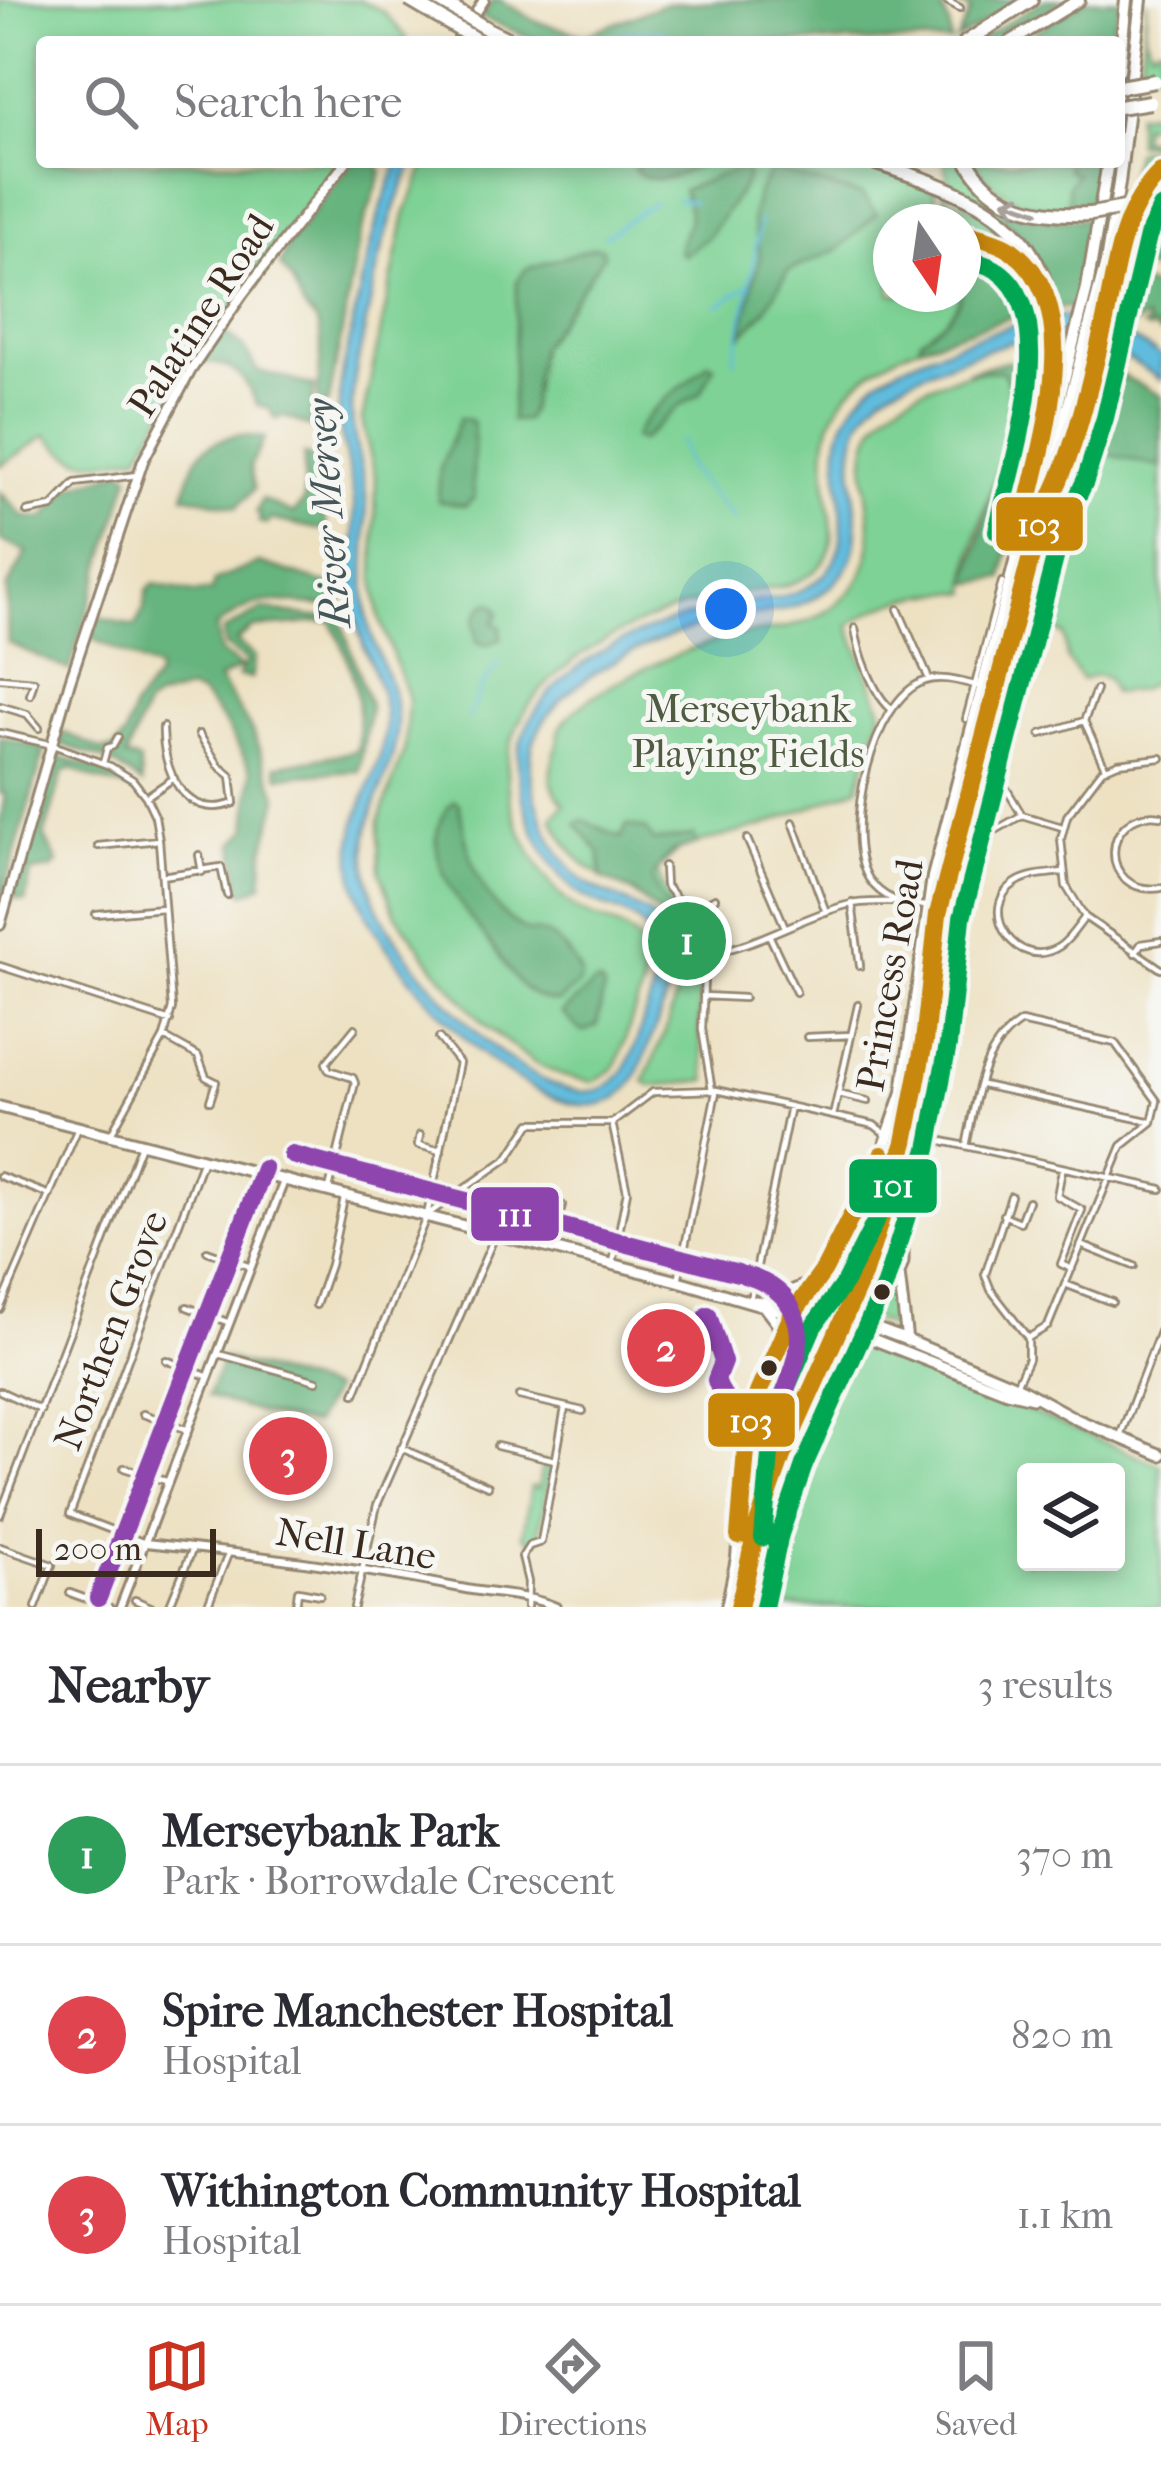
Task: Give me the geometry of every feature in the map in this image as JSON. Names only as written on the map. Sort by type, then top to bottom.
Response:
[{"type":"highway","points":[[409,0],[478,36]]},
{"type":"highway","points":[[438,0],[480,36]]},
{"type":"highway","points":[[974,36],[1031,0]]},
{"type":"highway","points":[[1020,36],[1079,0]]},
{"type":"highway","points":[[1122,36],[1126,0]]},
{"type":"highway","points":[[1125,139],[1141,0]]},
{"type":"highway","points":[[1125,86],[1158,81]]},
{"type":"highway","points":[[1125,106],[1155,102]]},
{"type":"highway","points":[[892,168],[977,204],[1012,231],[1040,269],[1052,308],[1056,349],[1026,546]]},
{"type":"highway","points":[[972,168],[989,190],[1008,203],[1045,213],[1091,214],[1161,195]]},
{"type":"highway","points":[[1098,294],[1108,168]]},
{"type":"highway","points":[[1026,546],[1076,382],[1122,168]]},
{"type":"highway","points":[[1026,546],[1054,499],[1098,294],[1132,206],[1161,172]]},
{"type":"highway","name":"Princess Road","points":[[727,1607],[737,1558],[749,1428],[758,1394],[779,1340],[817,1280],[880,1159],[903,1092],[928,906],[980,686],[1026,546]]},
{"type":"highway","name":"Princess Road","points":[[739,1607],[768,1495],[884,1214],[905,1142],[924,1042],[938,914],[1026,546]]},
{"type":"highway","points":[[880,1159],[890,1248]]},
{"type":"main road","points":[[461,36],[484,0]]},
{"type":"main road","name":"Palatine Road","points":[[0,925],[70,681],[137,475],[191,370],[281,242],[341,168]]},
{"type":"main road","points":[[0,1107],[907,1340],[1161,1455]]},
{"type":"main road","points":[[899,1274],[905,1142]]},
{"type":"main road","points":[[890,1248],[899,1274],[911,1352]]},
{"type":"main road","points":[[764,1304],[817,1280]]},
{"type":"main road","points":[[764,1304],[775,1319],[779,1340]]},
{"type":"main road","points":[[906,1313],[914,1333],[930,1351]]},
{"type":"main road","points":[[841,1322],[870,1338],[1014,1390]]},
{"type":"main road","points":[[825,1355],[847,1339],[870,1338]]},
{"type":"street","points":[[945,0],[960,8]]},
{"type":"street","points":[[27,512],[52,507],[75,483],[137,475]]},
{"type":"street","name":"Princess Road","points":[[966,719],[980,686],[996,590],[1002,582]]},
{"type":"street","points":[[898,609],[929,679]]},
{"type":"street","points":[[855,628],[884,705],[890,708]]},
{"type":"street","points":[[0,678],[34,680],[29,694]]},
{"type":"street","points":[[895,902],[868,878],[859,823],[869,762],[890,708],[929,679],[980,686]]},
{"type":"street","points":[[1096,690],[1084,721],[1106,767]]},
{"type":"street","points":[[0,706],[27,714],[38,728]]},
{"type":"street","points":[[1041,734],[1084,721]]},
{"type":"street","points":[[163,727],[164,759],[193,802],[220,808],[234,803],[231,776],[199,734]]},
{"type":"street","points":[[0,733],[53,745],[133,780],[155,816],[170,1022],[111,1134]]},
{"type":"street","points":[[103,764],[107,748],[118,737]]},
{"type":"street","points":[[1161,758],[1106,767],[1062,827],[1063,872],[1085,917],[1161,969]]},
{"type":"street","points":[[971,777],[984,773],[1004,782],[1022,815],[1062,827]]},
{"type":"street","points":[[146,797],[174,778]]},
{"type":"street","points":[[979,824],[975,833],[996,830],[1022,815]]},
{"type":"street","points":[[1161,816],[1129,822],[1117,838],[1114,855],[1119,872],[1131,884],[1148,890],[1161,888]]},
{"type":"street","points":[[793,822],[826,912]]},
{"type":"street","points":[[748,839],[785,928]]},
{"type":"street","points":[[98,846],[159,840]]},
{"type":"street","points":[[199,855],[202,872]]},
{"type":"street","points":[[664,866],[665,885],[689,914],[705,954],[705,1050],[714,1091],[677,1280]]},
{"type":"street","points":[[162,876],[221,867],[227,895]]},
{"type":"street","points":[[1063,872],[1030,877],[1009,888],[998,909],[1004,933],[1022,950],[1045,953],[1064,944],[1085,917]]},
{"type":"street","points":[[689,914],[716,898]]},
{"type":"street","points":[[705,954],[734,950],[852,903],[928,906]]},
{"type":"street","points":[[852,903],[860,966]]},
{"type":"street","points":[[96,914],[164,908]]},
{"type":"street","points":[[769,936],[796,992]]},
{"type":"street","points":[[1135,954],[1141,944],[1161,941]]},
{"type":"street","points":[[0,966],[170,1022]]},
{"type":"street","points":[[703,996],[744,998]]},
{"type":"street","points":[[833,1116],[858,1005]]},
{"type":"street","points":[[966,1146],[991,1055],[1014,1026],[1028,1022],[1115,1043],[1157,1101],[1153,1122],[1122,1146],[1048,1326],[1028,1338]]},
{"type":"street","points":[[329,1189],[353,1078],[329,1070],[326,1063],[355,1028]]},
{"type":"street","points":[[806,1037],[851,1035]]},
{"type":"street","points":[[164,1037],[197,1056],[206,1078],[216,1082],[210,1101]]},
{"type":"street","points":[[355,1394],[427,1215],[459,1064],[439,1038]]},
{"type":"street","points":[[980,1084],[1153,1122]]},
{"type":"street","points":[[427,1215],[508,1158],[531,1123],[612,1123],[653,1092],[714,1091],[874,1125],[888,1136]]},
{"type":"street","points":[[838,1094],[868,1101]]},
{"type":"street","points":[[749,1301],[790,1106]]},
{"type":"street","points":[[612,1123],[628,1191],[613,1263]]},
{"type":"street","points":[[0,1310],[79,1126]]},
{"type":"street","points":[[421,1135],[418,1144],[441,1151]]},
{"type":"street","points":[[938,1140],[1161,1189]]},
{"type":"street","points":[[0,1515],[142,1142]]},
{"type":"street","name":"Northen Grove","points":[[145,1543],[70,1514],[204,1157]]},
{"type":"street","points":[[1062,1168],[1057,1196],[1081,1207],[1082,1213],[1061,1264],[1072,1269]]},
{"type":"street","points":[[0,1176],[50,1195]]},
{"type":"street","points":[[120,1607],[286,1178]]},
{"type":"street","points":[[316,1305],[345,1193]]},
{"type":"street","points":[[1011,1196],[986,1275],[991,1290],[1028,1338],[1028,1359],[1014,1390]]},
{"type":"street","points":[[1003,1215],[1020,1222],[1028,1201]]},
{"type":"street","points":[[553,1247],[562,1205]]},
{"type":"street","points":[[354,1607],[376,1504],[496,1232]]},
{"type":"street","points":[[1082,1245],[1134,1266]]},
{"type":"street","points":[[207,1251],[251,1268]]},
{"type":"street","points":[[1065,1284],[1112,1302]]},
{"type":"street","points":[[187,1307],[230,1322]]},
{"type":"street","points":[[1120,1438],[1157,1350],[1161,1329]]},
{"type":"street","points":[[218,1354],[317,1381]]},
{"type":"street","points":[[166,1360],[209,1377]]},
{"type":"street","points":[[0,1391],[40,1410]]},
{"type":"street","points":[[519,1396],[583,1411]]},
{"type":"street","points":[[527,1607],[523,1554],[542,1542],[565,1408]]},
{"type":"street","points":[[143,1414],[189,1430]]},
{"type":"street","points":[[496,1446],[555,1460]]},
{"type":"street","points":[[401,1448],[488,1486]]},
{"type":"street","points":[[124,1468],[169,1482]]},
{"type":"street","name":"Nell Lane","points":[[145,1543],[361,1569],[529,1596],[556,1607]]},
{"type":"street","points":[[0,1547],[52,1565],[36,1607]]},
{"type":"street","points":[[169,1607],[193,1548]]},
{"type":"street","points":[[207,1607],[229,1552]]},
{"type":"street","points":[[296,1607],[298,1592],[320,1595]]},
{"type":"street","points":[[70,1593],[109,1607]]},
{"type":"street","points":[[135,1600],[152,1607]]},
{"type":"green space","points":[[0,0],[359,0],[383,11],[405,36],[36,36],[36,168],[337,168],[195,358],[139,455],[79,459],[47,435],[0,466]]},
{"type":"green space","points":[[492,0],[501,0],[537,22],[585,35],[664,4],[937,0],[950,36],[526,36],[482,18]]},
{"type":"green space","points":[[946,0],[1021,0],[959,36],[971,10]]},
{"type":"green space","points":[[1044,0],[1063,0],[1009,36],[987,36]]},
{"type":"green space","points":[[1086,0],[1121,0],[1111,36],[1029,36]]},
{"type":"green space","points":[[1147,0],[1145,34],[1151,49],[1161,45],[1161,72],[1155,67],[1140,70]]},
{"type":"green space","points":[[1161,111],[1161,125],[1142,124],[1141,139],[1154,140],[1159,129],[1157,144],[1136,143],[1136,114]]},
{"type":"green space","points":[[1135,152],[1161,152],[1161,168],[1133,200],[1121,203]]},
{"type":"green space","points":[[347,168],[379,168],[382,172],[360,235],[329,401],[323,406],[319,406],[319,329],[280,266],[288,244]]},
{"type":"green space","points":[[425,168],[873,168],[936,191],[937,204],[873,204],[873,312],[981,312],[981,300],[1019,313],[910,349],[862,379],[843,399],[826,444],[831,544],[826,558],[811,574],[787,585],[719,597],[635,625],[558,673],[529,705],[511,742],[507,783],[520,830],[559,894],[578,910],[632,935],[645,952],[643,986],[618,1061],[593,1082],[534,1063],[487,1027],[395,913],[380,871],[379,821],[405,748],[408,698],[379,616],[374,577],[376,481],[362,420],[405,215]]},
{"type":"green space","points":[[635,168],[694,168],[660,179]]},
{"type":"green space","points":[[945,168],[966,168],[983,192],[1017,214],[1007,212],[1016,232],[981,204],[949,186]]},
{"type":"green space","points":[[978,168],[1068,168],[1077,174],[1069,210],[1014,199]]},
{"type":"green space","points":[[1098,168],[1097,208],[1069,210],[1068,186],[1076,174],[1067,169]]},
{"type":"green space","points":[[771,170],[862,195],[873,209],[873,218],[837,250],[788,271],[764,312],[742,335],[760,254],[752,218],[757,194]]},
{"type":"green space","points":[[731,171],[745,171],[745,184],[708,237],[684,255],[679,251],[689,218],[683,190]]},
{"type":"green space","points":[[943,194],[964,204],[946,204]]},
{"type":"green space","points":[[1161,202],[1161,269],[1137,270],[1127,311],[1119,308],[1141,209]]},
{"type":"green space","points":[[981,213],[1017,248],[981,235]]},
{"type":"green space","points":[[1003,214],[1047,220],[1095,219],[1078,307],[1056,308],[1029,248]]},
{"type":"green space","points":[[981,245],[999,252],[1031,283],[1006,263],[981,254]]},
{"type":"green space","points":[[594,247],[604,255],[540,348],[530,411],[525,420],[511,421],[517,281],[526,269]]},
{"type":"green space","points":[[981,254],[1019,276],[1038,309],[919,346],[952,312],[981,312]]},
{"type":"green space","points":[[1136,283],[1161,289],[1161,334],[1143,327],[1148,324],[1145,319],[1132,325],[1129,319]]},
{"type":"green space","points":[[219,329],[243,347],[258,371],[314,386],[311,427],[283,416],[275,419],[269,408],[257,405],[235,372],[219,364],[197,362]]},
{"type":"green space","points":[[1105,358],[1111,358],[1112,370],[1161,396],[1161,467],[1098,452],[1054,613],[1037,591],[1043,559]]},
{"type":"green space","points":[[1007,361],[1038,365],[1041,376],[1003,578],[968,584],[1009,410],[1002,371],[966,372]]},
{"type":"green space","points":[[708,363],[714,366],[701,393],[641,441],[634,438],[657,407]]},
{"type":"green space","name":"Merseybank Playing Fields","points":[[985,370],[1002,371],[1011,390],[1011,415],[975,542],[969,593],[905,599],[849,626],[882,710],[858,788],[766,825],[680,848],[657,871],[662,887],[692,926],[700,946],[699,1029],[707,1081],[650,1086],[644,1081],[674,1004],[678,954],[671,931],[656,910],[584,864],[552,818],[564,804],[551,776],[560,729],[590,699],[667,659],[824,613],[857,582],[869,549],[867,447],[881,417],[918,391]]},
{"type":"green space","points":[[1119,372],[1161,404],[1161,678],[1139,690],[1113,693],[1107,678],[1095,675],[1082,680],[1067,659],[1064,635],[1050,628]]},
{"type":"green space","points":[[460,418],[472,421],[474,440],[475,497],[465,506],[438,501],[440,469]]},
{"type":"green space","points":[[239,435],[265,438],[250,466],[254,489],[237,507],[184,495],[200,454],[214,443]]},
{"type":"green space","points":[[304,455],[314,458],[327,531],[270,519],[268,524],[259,522],[256,513],[262,499],[293,514],[304,501]]},
{"type":"green space","points":[[123,470],[130,476],[69,670],[8,643],[7,588],[27,552],[0,540],[0,492],[24,517],[44,518],[71,487]]},
{"type":"green space","points":[[259,563],[341,588],[341,606],[263,603],[216,627],[220,652],[241,667],[219,679],[252,731],[278,798],[264,850],[262,885],[245,893],[240,889],[234,843],[247,830],[252,771],[224,722],[201,694],[187,690],[146,707],[126,757],[139,761],[142,784],[112,762],[59,743],[63,732],[102,750],[114,749],[125,736],[134,707],[158,676],[156,669],[91,638],[97,616],[135,627],[147,590],[154,584],[194,593],[212,591],[214,581]]},
{"type":"green space","points":[[489,602],[499,614],[494,623],[501,627],[501,639],[488,645],[478,643],[475,625],[479,610]]},
{"type":"green space","points":[[264,609],[312,617],[339,615],[370,706],[359,771],[279,776],[276,766],[357,751],[357,699],[331,621],[253,628],[236,641],[255,657],[251,678],[238,676],[247,661],[225,646],[223,631]]},
{"type":"green space","points":[[0,737],[45,749],[0,904],[0,823],[5,795],[0,793]]},
{"type":"green space","points":[[55,756],[109,772],[134,791],[72,768],[63,772],[44,836],[58,863],[31,872],[25,901],[13,898]]},
{"type":"green space","points":[[454,801],[459,804],[477,875],[495,905],[523,929],[554,939],[581,974],[579,984],[558,1002],[534,995],[517,981],[444,874],[437,836]]},
{"type":"green space","points":[[584,820],[621,838],[627,825],[646,829],[654,841],[694,836],[697,844],[672,852],[652,876],[681,927],[633,892],[601,878],[600,853],[576,824]]},
{"type":"green space","points":[[600,983],[604,988],[597,1026],[582,1032],[562,1013]]},
{"type":"green space","points":[[874,1182],[873,1228],[837,1305],[811,1297],[846,1242]]},
{"type":"green space","points":[[883,1249],[899,1325],[894,1328],[859,1310]]},
{"type":"green space","points":[[801,1323],[830,1335],[794,1416],[780,1410],[780,1401],[769,1397],[769,1376],[792,1327]]},
{"type":"green space","points":[[858,1341],[1161,1465],[1161,1607],[749,1607],[774,1507],[839,1351]]},
{"type":"green space","points":[[223,1358],[333,1390],[314,1424],[260,1413],[208,1396]]},
{"type":"green space","points":[[772,1410],[793,1417],[746,1562],[742,1561],[753,1437],[761,1422],[774,1425],[769,1419]]},
{"type":"green space","points":[[543,1461],[551,1465],[538,1539],[530,1541],[523,1535],[531,1487],[538,1488]]},
{"type":"water","points":[[397,168],[411,168],[383,246],[352,405],[366,497],[367,616],[393,692],[397,719],[390,763],[370,821],[366,866],[390,930],[433,986],[506,1057],[563,1088],[599,1090],[620,1075],[653,992],[657,957],[643,926],[581,895],[540,845],[523,798],[518,753],[538,708],[582,664],[638,634],[699,613],[786,595],[818,580],[840,546],[838,463],[844,422],[860,397],[882,377],[970,339],[1062,316],[1100,324],[1161,356],[1161,380],[1102,347],[1048,335],[977,353],[892,388],[866,412],[854,445],[857,533],[844,573],[814,598],[790,608],[672,635],[616,660],[590,676],[548,715],[535,738],[531,773],[549,834],[582,880],[659,923],[671,952],[667,994],[642,1062],[628,1088],[609,1101],[588,1105],[540,1092],[476,1048],[390,953],[360,899],[353,872],[355,827],[382,748],[385,725],[382,696],[354,609],[354,501],[340,429],[340,394],[383,201]]},
{"type":"waterway","points":[[614,36],[631,31],[665,32]]},
{"type":"waterway","points":[[677,199],[694,202]]},
{"type":"waterway","points":[[605,236],[654,202]]},
{"type":"waterway","points":[[718,306],[750,284],[760,220]]},
{"type":"waterway","points":[[734,361],[750,286]]},
{"type":"waterway","points":[[681,440],[688,467],[735,521]]},
{"type":"waterway","points":[[469,718],[481,687],[500,662]]},
{"type":"transit line","name":"103","points":[[739,1607],[757,1527],[782,1456],[863,1275],[905,1142],[924,1042],[938,914],[1041,518],[1079,424],[1128,224],[1161,172]]},
{"type":"transit line","name":"101","points":[[764,1607],[780,1534],[804,1465],[885,1285],[928,1149],[948,1045],[962,918],[1063,527],[1085,481],[1105,418],[1148,236],[1161,208]]},
{"type":"transit line","name":"103","points":[[981,238],[1015,253],[1038,279],[1050,312],[1052,388],[1021,536]]},
{"type":"transit line","name":"101","points":[[981,263],[998,271],[1017,293],[1028,322],[1027,395],[997,531]]},
{"type":"transit line","name":"111","points":[[292,1155],[738,1273]]},
{"type":"transit line","name":"103","points":[[739,1536],[747,1438],[758,1393],[792,1315],[824,1270],[882,1155]]},
{"type":"transit line","name":"101","points":[[763,1538],[771,1442],[781,1401],[813,1327],[845,1282],[903,1166]]},
{"type":"transit line","name":"111","points":[[98,1598],[264,1169]]},
{"type":"transit line","name":"111","points":[[708,1315],[723,1362],[716,1380],[724,1397],[746,1416],[764,1417],[773,1412],[796,1361],[798,1328],[787,1301],[776,1290],[744,1275]]},
{"type":"place","name":"Merseybank Park","points":[[687,941]]},
{"type":"place","name":"Spire Manchester Hospital","points":[[666,1348]]},
{"type":"place","name":"Withington Community Hospital","points":[[288,1456]]},
{"type":"water label","name":"River Mersey","points":[[327,513]]}]
